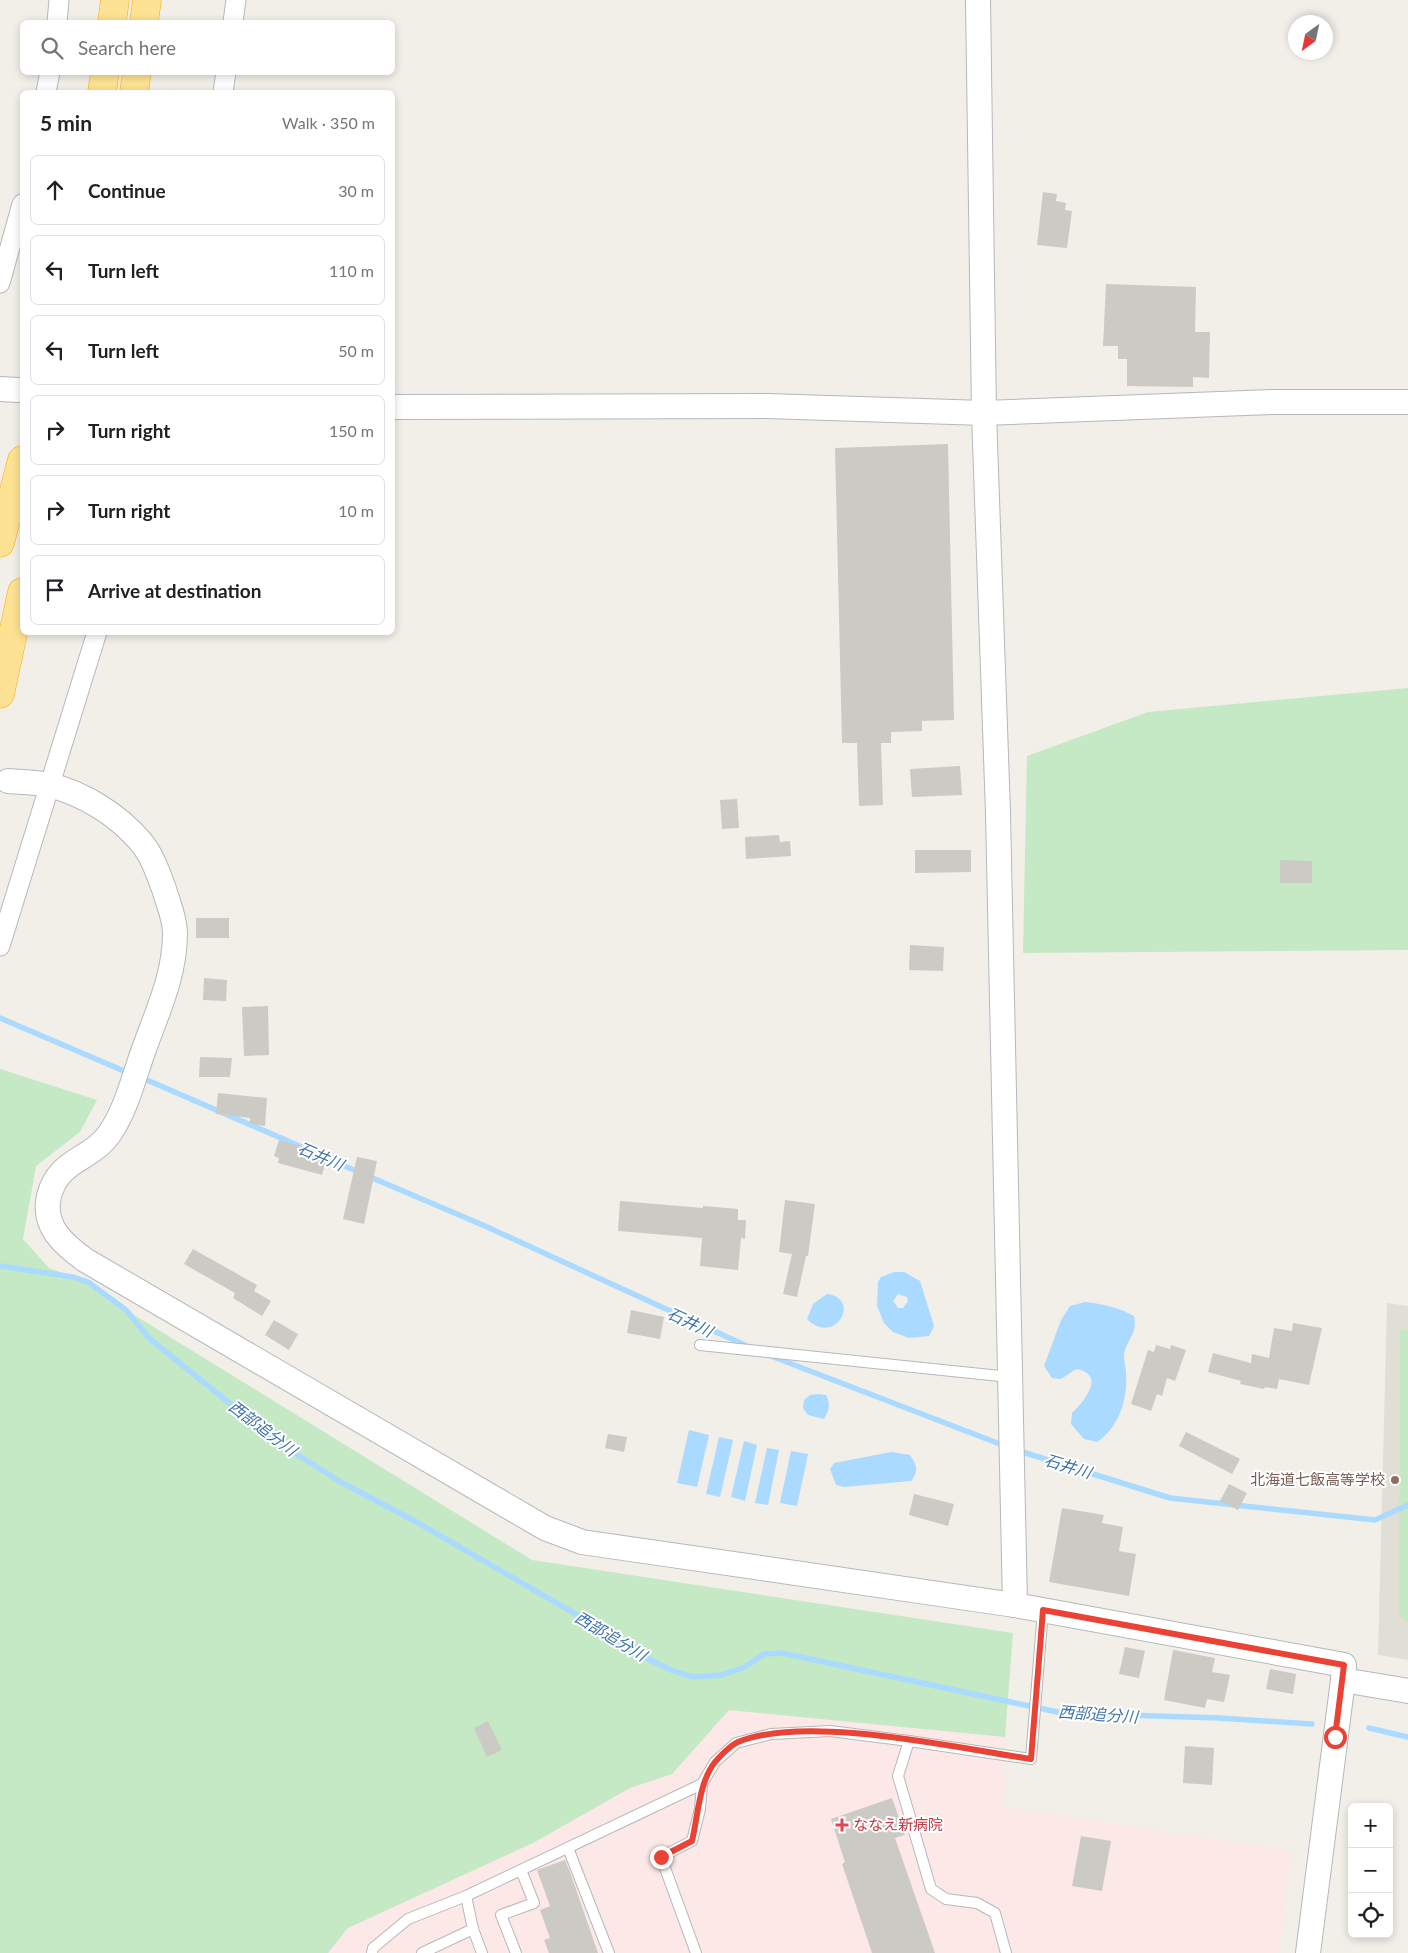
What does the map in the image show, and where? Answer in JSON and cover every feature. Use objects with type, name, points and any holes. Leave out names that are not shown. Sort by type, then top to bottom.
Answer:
[{"type":"highway","points":[[112,20],[115,0]]},
{"type":"highway","points":[[144,20],[147,0]]},
{"type":"highway","points":[[102,90],[105,75]]},
{"type":"highway","points":[[134,90],[137,75]]},
{"type":"highway","points":[[0,544],[20,468]]},
{"type":"highway","points":[[0,666],[20,593]]},
{"type":"highway","points":[[0,694],[20,601]]},
{"type":"street","points":[[56,20],[59,0]]},
{"type":"street","points":[[233,20],[236,0]]},
{"type":"street","points":[[978,0],[984,413],[998,813],[1015,1605]]},
{"type":"street","points":[[46,90],[49,75]]},
{"type":"street","points":[[223,90],[226,75]]},
{"type":"street","points":[[0,283],[20,211]]},
{"type":"street","points":[[395,407],[767,406],[984,413],[1273,402],[1408,402]]},
{"type":"street","points":[[0,946],[96,635]]},
{"type":"street","points":[[8,781],[49,785],[79,795],[109,813],[141,842],[157,870],[171,912],[175,931],[171,971],[165,995],[130,1090],[110,1134],[92,1150],[60,1172],[53,1184],[48,1210],[52,1230],[66,1246],[85,1260],[511,1509],[545,1528],[572,1539],[1015,1605],[1344,1665],[1308,1953]]},
{"type":"street","points":[[1343,1680],[1408,1691]]},
{"type":"lane","points":[[700,1345],[1010,1377]]},
{"type":"lane","points":[[696,1953],[661,1857],[692,1841],[700,1809],[702,1784],[715,1762],[736,1743],[771,1734],[830,1732],[910,1741],[1031,1759],[1043,1610]]},
{"type":"lane","points":[[910,1741],[898,1776],[931,1890],[946,1899],[977,1903],[995,1914],[1006,1953]]},
{"type":"lane","points":[[372,1953],[373,1948],[408,1919],[466,1896],[702,1784]]},
{"type":"lane","points":[[568,1848],[609,1953]]},
{"type":"lane","points":[[516,1953],[501,1915],[534,1902],[521,1870]]},
{"type":"lane","points":[[466,1896],[472,1929],[482,1953]]},
{"type":"lane","points":[[422,1953],[472,1929]]},
{"type":"shaded area","name":"北海道七飯高等学校","points":[[1387,1303],[1408,1306],[1408,1660],[1378,1655]]},
{"type":"shaded area","name":"ななえ新病院","points":[[729,1710],[1005,1737],[1004,1807],[1291,1851],[1278,1953],[328,1953],[348,1928],[533,1843],[630,1788],[672,1774]]},
{"type":"green space","points":[[1408,688],[1408,950],[1023,953],[1027,756],[1148,712]]},
{"type":"green space","points":[[0,1069],[97,1100],[80,1132],[36,1166],[23,1239],[49,1268],[88,1282],[126,1310],[532,1560],[1013,1633],[1005,1737],[729,1710],[672,1774],[630,1788],[533,1843],[348,1928],[328,1953],[0,1953]]},
{"type":"green space","points":[[1400,1329],[1408,1330],[1408,1623],[1399,1615]]},
{"type":"water","points":[[894,1272],[904,1272],[920,1281],[934,1326],[929,1336],[909,1338],[893,1332],[884,1323],[877,1306],[878,1282],[881,1277]],"holes":[[[898,1294],[907,1297],[908,1301],[903,1308],[898,1308],[893,1301]]]},
{"type":"water","points":[[827,1294],[838,1298],[843,1304],[844,1311],[841,1319],[835,1325],[827,1328],[817,1326],[807,1319],[813,1304]]},
{"type":"water","points":[[1085,1302],[1122,1310],[1134,1316],[1135,1323],[1133,1334],[1125,1351],[1126,1383],[1124,1402],[1111,1429],[1097,1442],[1084,1439],[1071,1424],[1072,1413],[1087,1396],[1090,1389],[1092,1382],[1090,1376],[1076,1369],[1061,1379],[1052,1378],[1044,1366],[1061,1320],[1070,1306]]},
{"type":"water","points":[[810,1395],[826,1395],[829,1405],[824,1419],[808,1415],[803,1408],[804,1400]]},
{"type":"water","points":[[689,1430],[709,1435],[697,1487],[677,1483]]},
{"type":"water","points":[[719,1437],[733,1440],[720,1497],[706,1494]]},
{"type":"water","points":[[744,1441],[757,1445],[745,1501],[731,1497]]},
{"type":"water","points":[[767,1448],[779,1450],[768,1505],[755,1503]]},
{"type":"water","points":[[791,1451],[808,1454],[797,1506],[780,1503]]},
{"type":"water","points":[[891,1452],[910,1455],[916,1468],[911,1481],[844,1487],[836,1485],[830,1469],[834,1463]]},
{"type":"building","points":[[1043,192],[1057,194],[1056,201],[1066,203],[1065,210],[1072,211],[1067,248],[1037,245]]},
{"type":"building","points":[[1106,284],[1196,287],[1195,332],[1210,332],[1209,378],[1193,377],[1193,387],[1127,386],[1127,359],[1118,359],[1118,346],[1103,346]]},
{"type":"building","points":[[948,444],[954,720],[922,721],[922,731],[891,732],[891,743],[881,743],[883,805],[859,806],[857,743],[842,743],[835,448]]},
{"type":"building","points":[[960,766],[962,795],[912,797],[910,769]]},
{"type":"building","points":[[737,799],[739,828],[722,829],[720,800]]},
{"type":"building","points":[[779,835],[780,842],[790,841],[791,856],[746,859],[745,837]]},
{"type":"building","points":[[915,850],[971,850],[971,872],[915,873]]},
{"type":"building","points":[[1280,860],[1312,861],[1312,883],[1280,883]]},
{"type":"building","points":[[196,918],[229,918],[229,938],[196,938]]},
{"type":"building","points":[[910,945],[944,947],[943,971],[909,970]]},
{"type":"building","points":[[204,978],[227,980],[226,1001],[203,1000]]},
{"type":"building","points":[[268,1006],[269,1055],[244,1056],[242,1007]]},
{"type":"building","points":[[200,1057],[232,1058],[230,1077],[199,1077]]},
{"type":"building","points":[[218,1093],[267,1098],[265,1126],[250,1124],[250,1118],[216,1114]]},
{"type":"building","points":[[279,1140],[328,1154],[322,1175],[278,1163],[279,1158],[274,1156]]},
{"type":"building","points":[[357,1157],[377,1161],[364,1224],[343,1219]]},
{"type":"building","points":[[785,1200],[815,1204],[808,1256],[806,1256],[797,1297],[783,1294],[792,1254],[779,1252]]},
{"type":"building","points":[[620,1201],[738,1209],[738,1220],[746,1220],[745,1239],[741,1238],[738,1270],[700,1266],[702,1238],[618,1231]]},
{"type":"building","points":[[193,1249],[257,1285],[254,1291],[271,1301],[262,1316],[233,1298],[235,1293],[184,1264]]},
{"type":"building","points":[[631,1310],[664,1317],[660,1339],[627,1333]]},
{"type":"building","points":[[274,1320],[298,1334],[289,1350],[265,1335]]},
{"type":"building","points":[[1293,1323],[1322,1328],[1309,1385],[1279,1379],[1277,1389],[1265,1387],[1264,1389],[1240,1384],[1241,1381],[1208,1372],[1213,1353],[1251,1363],[1252,1354],[1269,1358],[1274,1328],[1292,1331]]},
{"type":"building","points":[[1156,1345],[1170,1349],[1171,1345],[1186,1350],[1175,1381],[1167,1378],[1162,1396],[1157,1394],[1151,1411],[1131,1404],[1148,1350],[1154,1352]]},
{"type":"building","points":[[1186,1432],[1240,1459],[1232,1474],[1179,1446]]},
{"type":"building","points":[[608,1434],[627,1437],[624,1452],[605,1448]]},
{"type":"building","points":[[1229,1484],[1247,1493],[1238,1510],[1220,1501]]},
{"type":"building","points":[[914,1494],[954,1504],[948,1526],[909,1515]]},
{"type":"building","points":[[1062,1508],[1104,1515],[1102,1523],[1123,1527],[1119,1551],[1136,1554],[1129,1596],[1049,1582]]},
{"type":"building","points":[[1125,1647],[1145,1651],[1139,1678],[1119,1674]]},
{"type":"building","points":[[1173,1650],[1215,1658],[1212,1672],[1230,1675],[1224,1702],[1207,1699],[1205,1708],[1164,1700]]},
{"type":"building","points":[[1270,1669],[1296,1674],[1293,1694],[1266,1689]]},
{"type":"building","points":[[488,1721],[502,1750],[487,1757],[474,1728]]},
{"type":"building","points":[[1185,1746],[1214,1748],[1212,1785],[1183,1783]]},
{"type":"building","points":[[892,1798],[905,1835],[895,1838],[935,1953],[872,1953],[842,1864],[845,1862],[831,1819]]},
{"type":"building","points":[[1081,1836],[1111,1841],[1102,1891],[1072,1886]]},
{"type":"building","points":[[565,1860],[598,1953],[549,1953],[544,1940],[550,1938],[540,1910],[550,1906],[537,1870]]},
{"type":"waterway","name":"石井川","points":[[0,1018],[131,1074]]},
{"type":"waterway","name":"石井川","points":[[140,1077],[304,1148]]},
{"type":"waterway","name":"石井川","points":[[321,1156],[485,1226],[749,1347]]},
{"type":"waterway","name":"西部追分川","points":[[0,1266],[73,1277],[88,1282],[126,1310],[150,1339],[279,1443],[339,1481],[420,1524],[579,1616],[636,1653],[671,1670],[693,1677],[721,1675],[745,1667],[764,1654],[782,1653],[1062,1713],[1219,1718],[1312,1724]]},
{"type":"waterway","name":"石井川","points":[[771,1356],[1005,1446]]},
{"type":"waterway","name":"石井川","points":[[1016,1450],[1170,1498],[1375,1520],[1408,1505]]},
{"type":"waterway","name":"西部追分川","points":[[1369,1728],[1408,1737]]},
{"type":"place","name":"北海道七飯高等学校","points":[[1395,1480]]},
{"type":"place","name":"ななえ新病院","points":[[842,1825]]},
{"type":"route","points":[[661,1857],[692,1841],[700,1809],[702,1784],[715,1762],[736,1743],[771,1734],[830,1732],[910,1741],[1031,1759],[1043,1610],[1344,1665],[1335,1737]]}]
